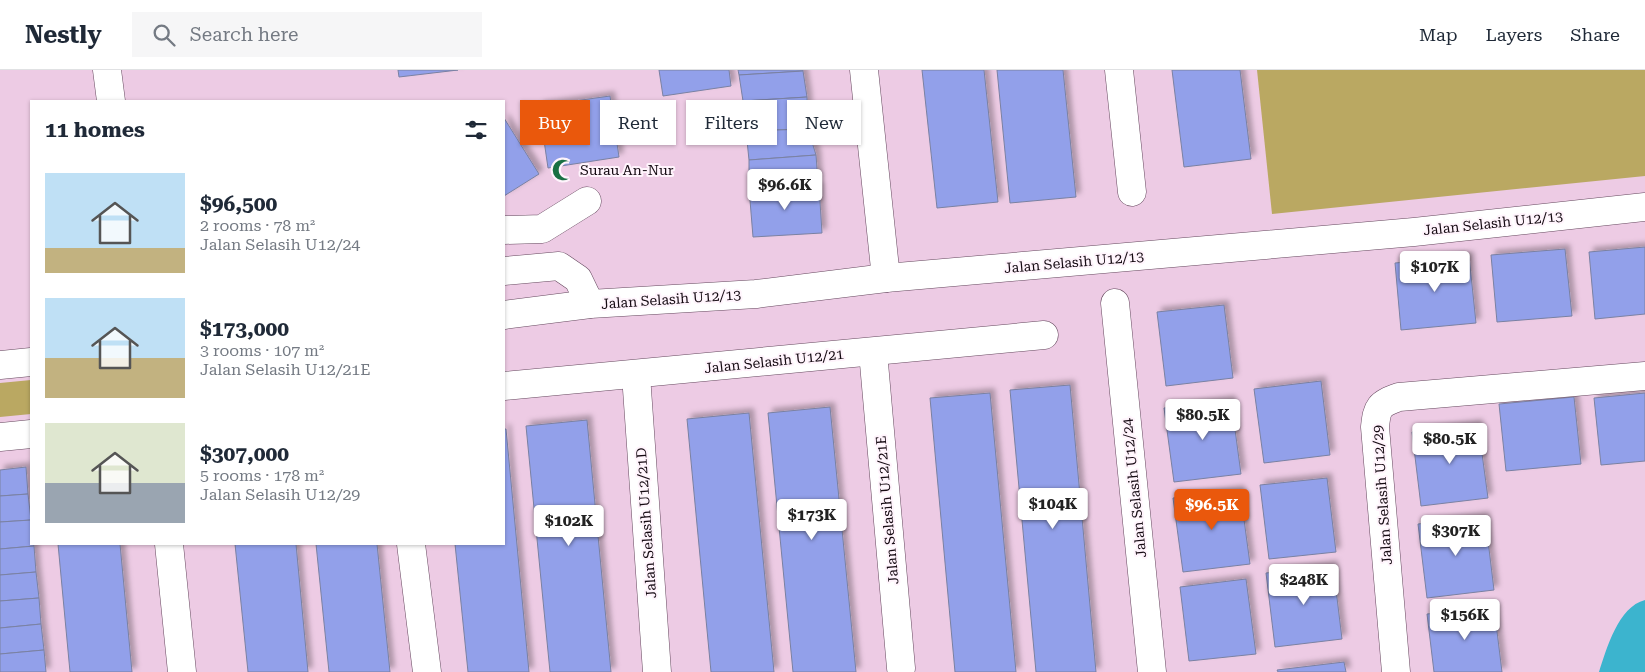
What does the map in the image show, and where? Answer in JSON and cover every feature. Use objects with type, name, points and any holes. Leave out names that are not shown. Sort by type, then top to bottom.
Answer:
[{"type":"street","points":[[107,70],[110,100]]},
{"type":"street","points":[[864,70],[886,278]]},
{"type":"street","points":[[1119,70],[1132,192]]},
{"type":"street","points":[[505,230],[542,228],[587,201]]},
{"type":"street","name":"Jalan Selasih U12/13","points":[[505,315],[590,304],[756,294],[886,278],[1414,232],[1645,207]]},
{"type":"street","points":[[505,271],[559,266],[578,279],[590,304]]},
{"type":"street","name":"Jalan Selasih U12/24","points":[[1115,303],[1152,672]]},
{"type":"street","name":"Jalan Selasih U12/21","points":[[505,386],[1044,335]]},
{"type":"street","name":"Jalan Selasih U12/21E","points":[[873,352],[901,668]]},
{"type":"street","points":[[0,365],[30,362]]},
{"type":"street","name":"Jalan Selasih U12/21D","points":[[636,375],[657,672]]},
{"type":"street","name":"Jalan Selasih U12/29","points":[[1396,672],[1375,427],[1377,411],[1387,401],[1399,397],[1645,376]]},
{"type":"street","points":[[0,437],[30,434]]},
{"type":"street","points":[[169,545],[182,672]]},
{"type":"street","points":[[411,545],[426,672]]},
{"type":"shaded area","points":[[1257,70],[1645,70],[1645,176],[1272,214]]},
{"type":"shaded area","points":[[30,380],[30,414],[0,417],[0,383]]},
{"type":"water","points":[[1645,600],[1645,672],[1599,672],[1610,641],[1621,620],[1636,604]]},
{"type":"building","points":[[398,70],[458,70],[399,77]]},
{"type":"building","points":[[659,70],[729,70],[731,86],[663,96]]},
{"type":"building","points":[[738,70],[803,70],[803,71],[739,75]]},
{"type":"building","points":[[922,70],[984,70],[998,202],[937,208]]},
{"type":"building","points":[[997,70],[1063,70],[1076,197],[1010,203]]},
{"type":"building","points":[[1172,70],[1240,70],[1251,159],[1184,167]]},
{"type":"building","points":[[803,71],[807,97],[743,100],[739,75]]},
{"type":"building","points":[[610,96],[611,100],[600,100],[600,145],[617,145],[619,157],[548,168],[545,145],[590,145],[590,100],[582,100]]},
{"type":"building","points":[[807,97],[807,100],[787,100],[787,130],[777,130],[777,100],[759,100]]},
{"type":"building","points":[[505,120],[539,174],[505,195]]},
{"type":"building","points":[[777,130],[787,130],[787,145],[813,145],[816,155],[749,160],[747,145],[777,145]]},
{"type":"building","points":[[816,155],[818,182],[749,186],[749,160]]},
{"type":"building","points":[[819,186],[822,233],[753,237],[749,188]]},
{"type":"building","points":[[1645,247],[1645,314],[1595,319],[1589,252]]},
{"type":"building","points":[[1565,249],[1572,316],[1497,322],[1491,255]]},
{"type":"building","points":[[1469,256],[1476,323],[1401,330],[1395,263]]},
{"type":"building","points":[[1224,305],[1233,378],[1166,386],[1157,312]]},
{"type":"building","points":[[1321,381],[1330,455],[1264,463],[1254,389]]},
{"type":"building","points":[[1070,385],[1096,672],[1036,672],[1010,390]]},
{"type":"building","points":[[990,393],[1016,672],[955,672],[930,398]]},
{"type":"building","points":[[1645,393],[1645,461],[1601,465],[1594,398]]},
{"type":"building","points":[[1574,397],[1581,464],[1506,471],[1499,404]]},
{"type":"building","points":[[1231,400],[1241,474],[1174,482],[1164,408]]},
{"type":"building","points":[[830,407],[856,672],[793,672],[768,413]]},
{"type":"building","points":[[749,413],[774,672],[711,672],[687,419]]},
{"type":"building","points":[[587,420],[611,672],[550,672],[526,426]]},
{"type":"building","points":[[1478,424],[1488,498],[1421,506],[1412,432]]},
{"type":"building","points":[[506,429],[529,672],[468,672],[455,545],[505,545]]},
{"type":"building","points":[[26,467],[28,494],[0,496],[0,470]]},
{"type":"building","points":[[1327,478],[1336,552],[1269,559],[1260,485]]},
{"type":"building","points":[[1240,490],[1250,564],[1183,572],[1173,498]]},
{"type":"building","points":[[28,494],[30,520],[0,522],[0,496]]},
{"type":"building","points":[[1485,516],[1494,590],[1427,598],[1418,524]]},
{"type":"building","points":[[30,520],[30,545],[34,546],[0,549],[0,522]]},
{"type":"building","points":[[58,545],[120,545],[132,672],[70,672]]},
{"type":"building","points":[[235,545],[296,545],[308,672],[248,672]]},
{"type":"building","points":[[316,545],[377,545],[390,672],[329,672]]},
{"type":"building","points":[[34,546],[36,572],[0,575],[0,549]]},
{"type":"building","points":[[1333,565],[1342,639],[1275,647],[1266,573]]},
{"type":"building","points":[[36,572],[39,598],[0,601],[0,575]]},
{"type":"building","points":[[1246,579],[1256,654],[1189,661],[1180,587]]},
{"type":"building","points":[[39,598],[41,624],[0,628],[0,601]]},
{"type":"building","points":[[1494,607],[1502,672],[1434,672],[1427,614]]},
{"type":"building","points":[[41,624],[44,650],[0,654],[0,628]]},
{"type":"building","points":[[44,650],[46,672],[0,672],[0,654]]},
{"type":"building","points":[[1344,662],[1346,672],[1278,672],[1277,670]]},
{"type":"place","name":"Surau An-Nur","points":[[563,170]]}]
